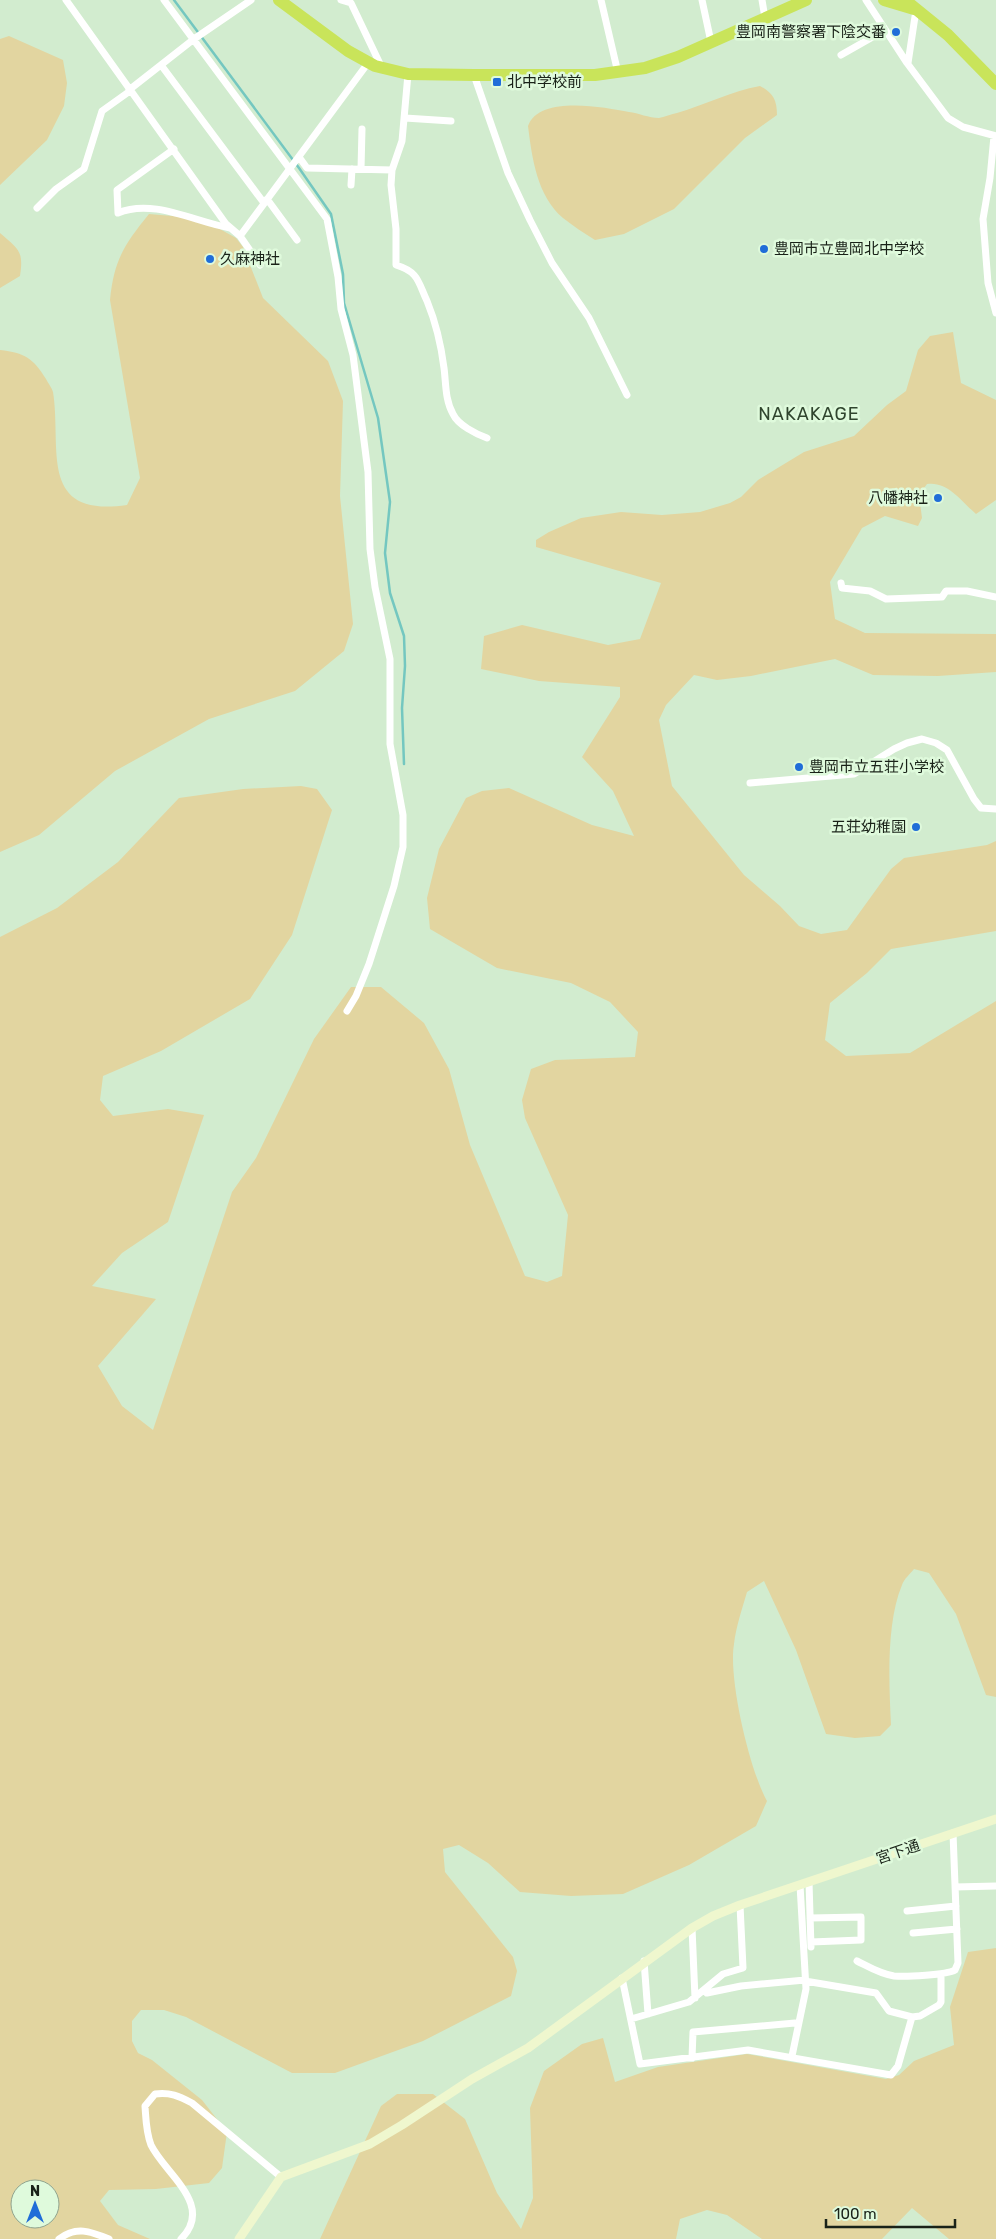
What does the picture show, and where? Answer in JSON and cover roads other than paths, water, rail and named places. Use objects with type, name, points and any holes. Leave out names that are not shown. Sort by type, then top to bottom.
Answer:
[{"type":"highway","points":[[279,0],[368,63],[382,69],[408,74],[474,75],[618,73],[662,63],[806,0]]},
{"type":"highway","points":[[884,0],[916,10]]},
{"type":"highway","points":[[905,0],[948,34],[996,84]]},
{"type":"street","points":[[66,0],[230,228],[240,236],[260,265]]},
{"type":"street","points":[[164,0],[327,219],[338,277],[341,309],[354,355],[368,472],[370,549],[375,587],[390,659],[390,744],[403,815],[403,847],[394,886],[369,964],[356,996],[347,1011]]},
{"type":"street","points":[[37,208],[56,189],[84,169],[102,111],[194,39],[250,0]]},
{"type":"street","points":[[341,0],[351,3],[382,69]]},
{"type":"street","points":[[601,0],[618,73]]},
{"type":"street","points":[[702,0],[711,42]]},
{"type":"street","points":[[762,0],[766,18]]},
{"type":"street","points":[[866,0],[908,63],[950,120],[995,136],[983,219],[988,283],[996,313]]},
{"type":"street","points":[[908,63],[916,10]]},
{"type":"street","points":[[841,55],[885,30]]},
{"type":"street","points":[[240,236],[368,63]]},
{"type":"street","points":[[160,65],[297,240]]},
{"type":"street","points":[[408,74],[406,118],[400,150],[392,170],[391,194],[396,229],[396,264],[406,268],[420,282],[433,314],[440,337],[449,404],[454,416],[464,425],[487,438]]},
{"type":"street","points":[[474,75],[508,173],[530,220],[552,263],[588,318],[627,395]]},
{"type":"street","points":[[406,118],[451,121]]},
{"type":"street","points":[[361,169],[362,129]]},
{"type":"street","points":[[174,150],[117,190],[118,213],[132,208],[159,210],[230,228]]},
{"type":"street","points":[[299,157],[307,168],[392,170]]},
{"type":"street","points":[[351,185],[352,169]]},
{"type":"street","points":[[841,583],[842,588],[870,591],[886,599],[942,598],[946,592],[967,591],[996,598]]},
{"type":"street","points":[[750,783],[854,774],[894,749],[922,739],[936,743],[947,750],[974,799],[982,808],[996,809]]},
{"type":"street","name":"宮下通","points":[[281,2178],[370,2144],[402,2125],[472,2079],[528,2048],[644,1961],[713,1916],[740,1905],[996,1819]]},
{"type":"street","points":[[857,1962],[873,1970],[894,1976],[941,1974],[952,1972],[957,1967],[953,1833]]},
{"type":"street","points":[[809,1882],[810,1918],[811,1945],[862,1940],[861,1917],[810,1918]]},
{"type":"street","points":[[792,2056],[806,1989],[800,1885]]},
{"type":"street","points":[[955,1887],[996,1886]]},
{"type":"street","points":[[631,2019],[689,2002],[723,1974],[743,1968],[740,1905]]},
{"type":"street","points":[[907,1911],[956,1906]]},
{"type":"street","points":[[692,1928],[695,1998]]},
{"type":"street","points":[[913,1933],[957,1929]]},
{"type":"street","points":[[644,1961],[648,2014]]},
{"type":"street","points":[[707,1993],[742,1986],[805,1980],[876,1993],[889,2011],[912,2017],[920,2016],[939,2005],[941,2002],[941,1974]]},
{"type":"street","points":[[622,1978],[640,2064],[748,2050],[792,2056],[891,2075],[898,2066],[912,2017]]},
{"type":"street","points":[[692,2058],[693,2032],[796,2023]]},
{"type":"street","points":[[181,2239],[186,2234],[192,2220],[192,2202],[152,2146],[146,2128],[145,2106],[155,2094],[164,2092],[178,2095],[192,2103],[281,2178],[239,2239]]},
{"type":"street","points":[[59,2239],[67,2233],[89,2231],[109,2239]]},
{"type":"waterway","points":[[174,0],[331,214],[343,274],[344,303],[378,418],[390,502],[385,553],[390,593],[404,636],[405,666],[402,708],[404,764]]},
{"type":"place","name":"豊岡南警察署下陰交番","points":[[896,32]]},
{"type":"place","name":"北中学校前","points":[[497,82]]},
{"type":"place","name":"豊岡市立豊岡北中学校","points":[[764,249]]},
{"type":"place","name":"久麻神社","points":[[210,259]]},
{"type":"place","name":"八幡神社","points":[[938,498]]},
{"type":"place","name":"豊岡市立五荘小学校","points":[[799,767]]},
{"type":"place","name":"五荘幼稚園","points":[[916,827]]},
{"type":"district","name":"NAKAKAGE","points":[[809,414]]}]
